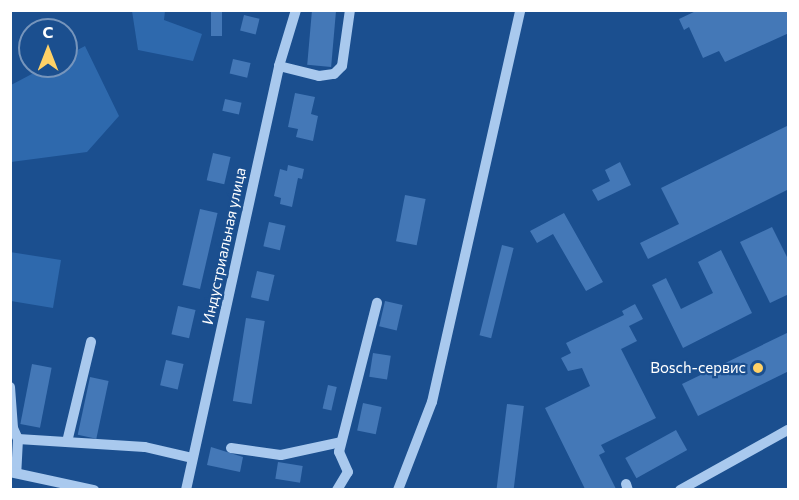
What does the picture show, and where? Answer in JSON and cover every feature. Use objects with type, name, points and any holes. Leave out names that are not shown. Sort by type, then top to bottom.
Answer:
[{"type":"street","name":"Индустриальная улица","points":[[186,489],[279,66],[296,10]]},
{"type":"street","points":[[279,66],[319,76],[334,74],[342,66],[350,10]]},
{"type":"street","points":[[398,489],[432,402],[520,10]]},
{"type":"street","points":[[337,489],[348,472],[339,452],[377,303]]},
{"type":"street","points":[[67,442],[91,342]]},
{"type":"street","points":[[10,387],[13,428],[18,439],[13,473],[94,489]]},
{"type":"street","points":[[680,489],[789,430]]},
{"type":"street","points":[[18,439],[145,447],[192,458]]},
{"type":"street","points":[[231,448],[281,455],[341,442]]},
{"type":"shaded area","points":[[132,11],[165,11],[164,20],[202,34],[193,61],[138,50]]},
{"type":"shaded area","points":[[85,46],[119,116],[87,152],[11,162],[11,85],[24,78],[78,78],[78,50]]},
{"type":"shaded area","points":[[10,252],[61,260],[53,308],[11,301]]},
{"type":"building","points":[[211,10],[222,10],[222,36],[211,36]]},
{"type":"building","points":[[312,10],[336,12],[331,67],[307,65]]},
{"type":"building","points":[[698,10],[789,10],[789,33],[725,62],[719,51],[703,58],[689,27],[684,30],[679,19]]},
{"type":"building","points":[[244,15],[260,19],[256,34],[240,31]]},
{"type":"building","points":[[233,59],[251,63],[247,78],[230,74]]},
{"type":"building","points":[[295,93],[315,97],[311,114],[318,116],[313,141],[296,137],[298,129],[288,127]]},
{"type":"building","points":[[225,99],[242,103],[239,115],[222,111]]},
{"type":"building","points":[[789,125],[789,189],[648,259],[640,243],[679,224],[661,188]]},
{"type":"building","points":[[213,153],[231,157],[224,184],[207,180]]},
{"type":"building","points":[[620,162],[631,185],[598,201],[592,190],[610,181],[605,170]]},
{"type":"building","points":[[288,165],[304,169],[302,179],[298,178],[292,207],[280,204],[281,198],[274,196],[280,169],[287,171]]},
{"type":"building","points":[[405,195],[426,199],[417,245],[396,241]]},
{"type":"building","points":[[200,209],[218,213],[200,289],[182,285]]},
{"type":"building","points":[[564,213],[603,282],[586,291],[553,234],[537,243],[530,231]]},
{"type":"building","points":[[269,222],[286,226],[280,250],[263,246]]},
{"type":"building","points":[[772,227],[789,261],[789,294],[770,303],[740,242]]},
{"type":"building","points":[[502,245],[514,248],[491,338],[480,335]]},
{"type":"building","points":[[721,250],[752,313],[683,348],[652,285],[666,278],[681,309],[713,293],[698,262]]},
{"type":"building","points":[[257,271],[275,275],[268,301],[251,297]]},
{"type":"building","points":[[385,301],[403,305],[397,330],[379,326]]},
{"type":"building","points":[[635,304],[643,319],[629,326],[637,341],[621,349],[656,418],[601,445],[605,452],[599,455],[616,489],[585,489],[545,408],[590,386],[582,368],[568,371],[561,358],[571,353],[566,343],[624,315],[622,311]]},
{"type":"building","points":[[178,306],[196,310],[189,338],[171,334]]},
{"type":"building","points":[[246,318],[265,321],[252,404],[233,401]]},
{"type":"building","points":[[789,332],[789,371],[698,416],[682,384]]},
{"type":"building","points":[[373,353],[391,356],[387,380],[369,377]]},
{"type":"building","points":[[166,360],[184,364],[178,389],[160,385]]},
{"type":"building","points":[[32,364],[52,368],[40,428],[20,424]]},
{"type":"building","points":[[90,377],[109,381],[96,439],[78,435]]},
{"type":"building","points":[[328,385],[337,387],[331,410],[323,408]]},
{"type":"building","points":[[363,403],[382,407],[376,434],[357,430]]},
{"type":"building","points":[[507,404],[524,406],[514,490],[497,489]]},
{"type":"building","points":[[676,430],[687,450],[636,478],[625,458]]},
{"type":"building","points":[[211,447],[243,457],[240,472],[207,465]]},
{"type":"building","points":[[278,462],[303,466],[300,483],[275,479]]},
{"type":"place","name":"Bosch-сервис","points":[[758,368]]}]
